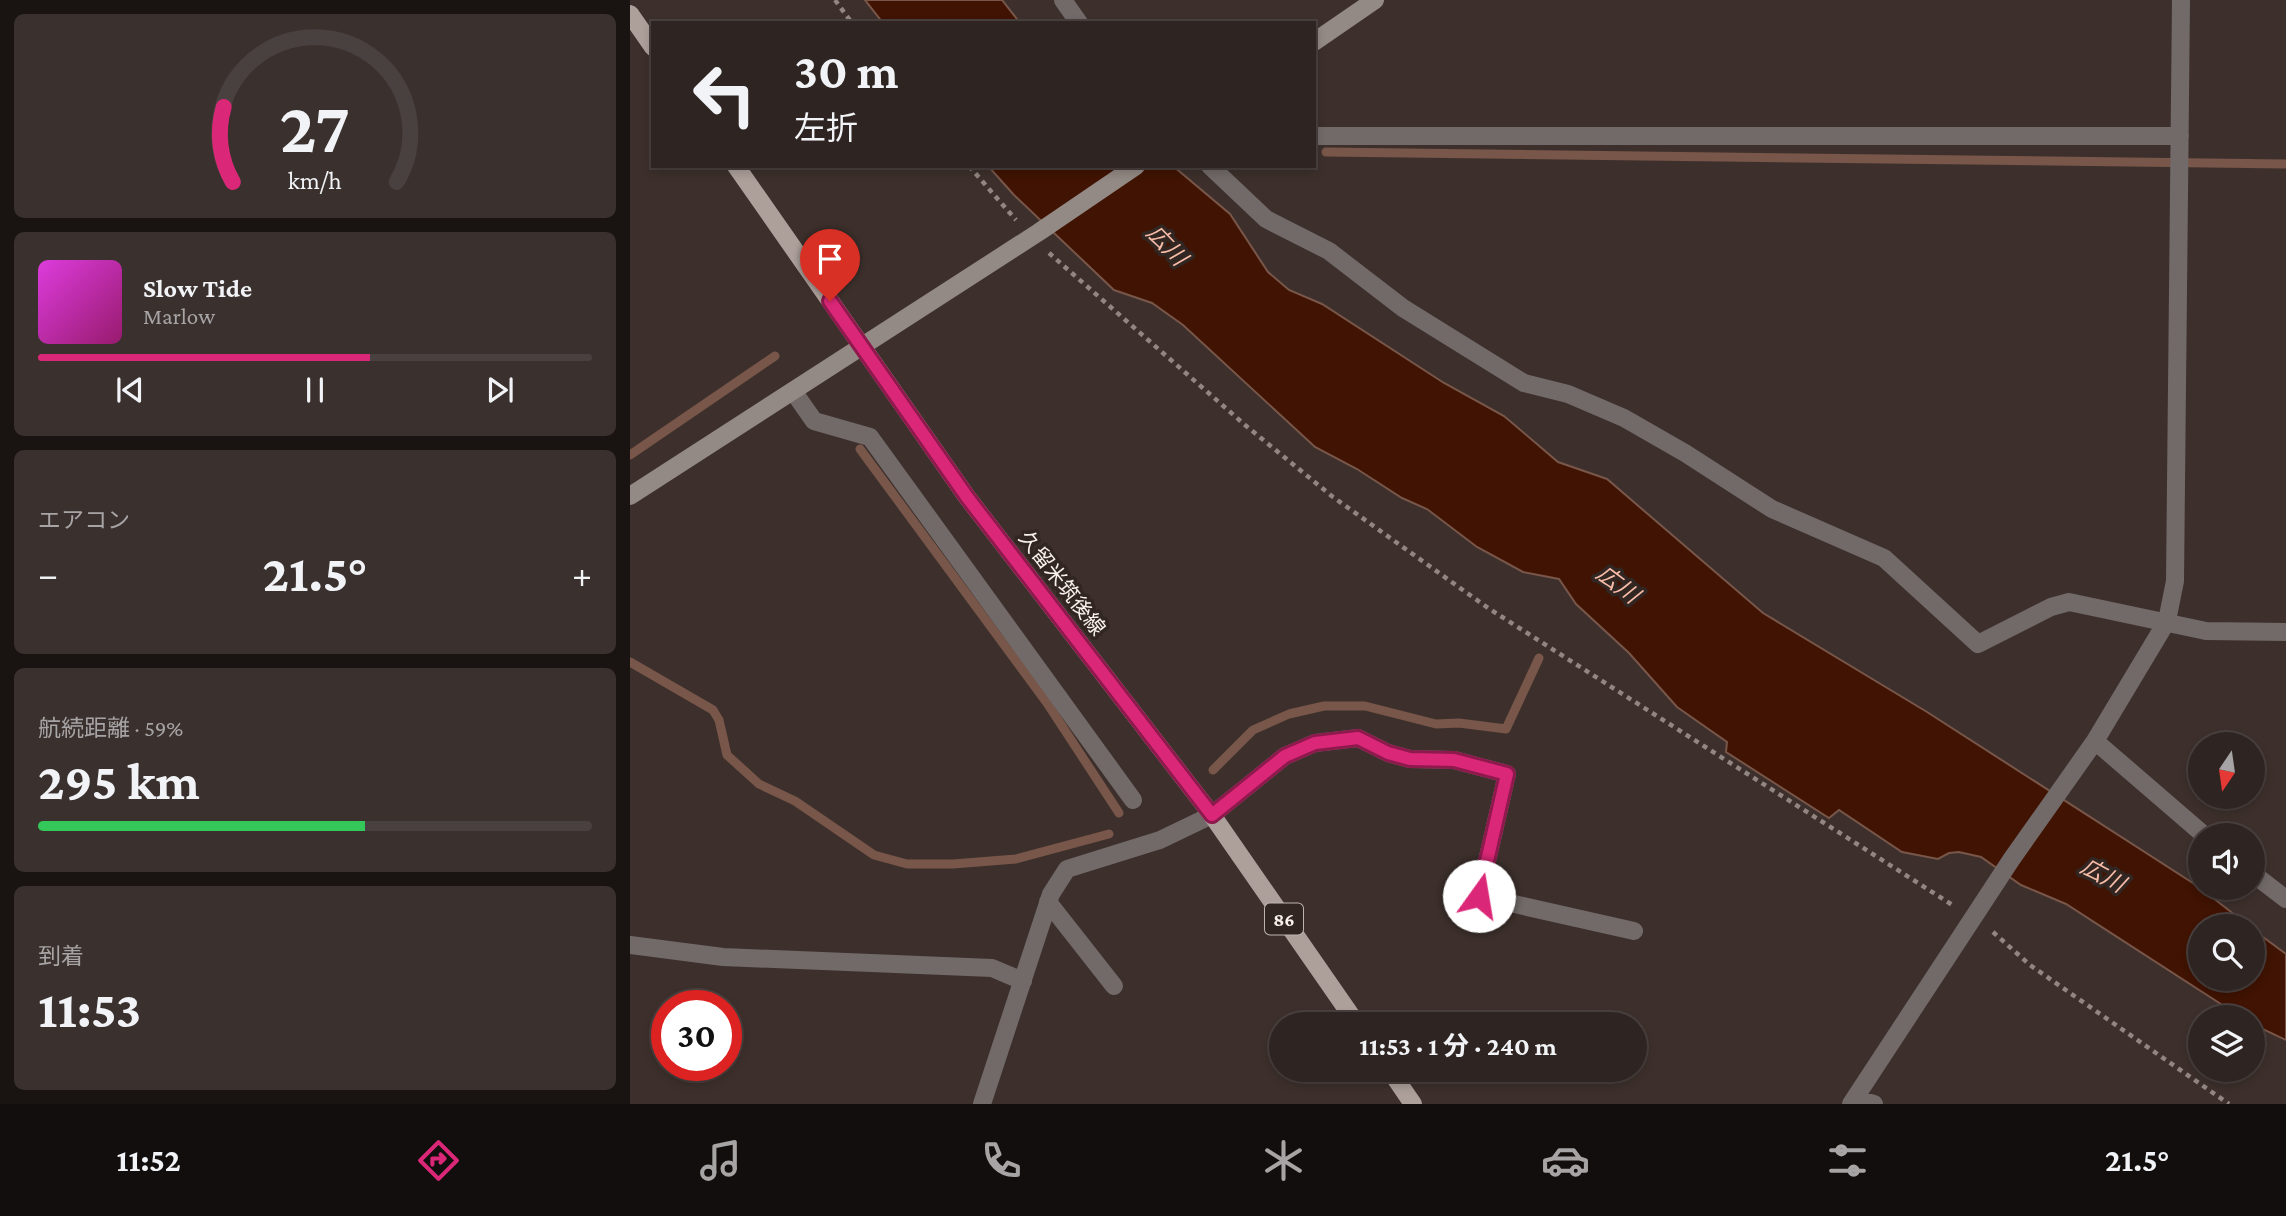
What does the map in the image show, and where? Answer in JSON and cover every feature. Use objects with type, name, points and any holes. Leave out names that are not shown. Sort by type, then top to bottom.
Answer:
[{"type":"main road","points":[[630,14],[651,44]]},
{"type":"main road","name":"久留米筑後線","points":[[737,168],[967,497],[1212,815],[1349,1012]]},
{"type":"main road","points":[[1398,1082],[1413,1104]]},
{"type":"street","points":[[1063,0],[1078,21]]},
{"type":"street","points":[[1316,42],[1375,0]]},
{"type":"street","points":[[1874,1104],[1853,1101],[2011,860],[2095,741],[2166,621],[2175,582],[2181,0]]},
{"type":"street","points":[[1316,136],[2180,143]]},
{"type":"street","points":[[630,496],[1133,168]]},
{"type":"street","points":[[1213,168],[1266,219],[1329,251],[1403,308],[1524,383],[1567,394],[1624,418],[1685,453],[1772,509],[1884,558],[1978,644],[2051,607],[2069,601],[2206,631],[2286,632]]},
{"type":"street","points":[[793,391],[814,421],[870,437],[1133,800]]},
{"type":"street","points":[[982,1104],[1048,902],[1067,869],[1160,840],[1212,815],[1285,756],[1315,743],[1358,738],[1388,753],[1410,759],[1454,760],[1507,774],[1479,896],[1634,932]]},
{"type":"street","points":[[2095,741],[2190,823]]},
{"type":"street","points":[[2265,883],[2286,899]]},
{"type":"street","points":[[1048,902],[1114,986]]},
{"type":"street","points":[[630,944],[723,957],[992,968],[1023,981]]},
{"type":"path","points":[[835,0],[851,21]]},
{"type":"path","points":[[971,168],[1034,234],[1244,425],[1334,497],[1488,608],[1943,902],[1975,916],[2030,965],[2230,1104]]},
{"type":"water","points":[[865,0],[1002,0],[1018,21],[881,21]]},
{"type":"water","name":"広川","points":[[990,168],[1175,168],[1230,214],[1268,272],[1289,290],[1322,304],[1444,383],[1504,416],[1558,462],[1607,479],[1763,613],[1927,712],[2188,880],[2188,900],[2216,900],[2234,914],[2188,914],[2188,983],[2066,904],[2021,885],[1981,857],[1959,852],[1949,853],[1938,859],[1902,852],[1839,810],[1829,818],[1726,752],[1727,742],[1677,707],[1629,653],[1576,604],[1559,579],[1523,572],[1477,547],[1427,509],[1402,498],[1357,469],[1315,447],[1183,325],[1152,303],[1114,290],[1014,195]]},
{"type":"water","points":[[2265,939],[2286,954],[2286,1040],[2265,1030],[2265,1005],[2222,1005],[2201,991],[2265,991]]},
{"type":"waterway","points":[[1326,152],[2286,164]]},
{"type":"waterway","points":[[630,455],[775,356]]},
{"type":"waterway","points":[[860,449],[1047,703],[1119,813]]},
{"type":"waterway","points":[[1213,770],[1253,730],[1289,714],[1324,706],[1365,706],[1436,724],[1459,723],[1506,729],[1539,658]]},
{"type":"waterway","points":[[630,662],[713,710],[719,720],[727,755],[759,784],[795,801],[874,855],[907,864],[953,864],[1016,859],[1109,834]]},
{"type":"route","points":[[830,301],[967,497],[1212,815],[1285,756],[1315,743],[1358,738],[1388,753],[1410,759],[1454,760],[1507,774],[1479,896]]}]
